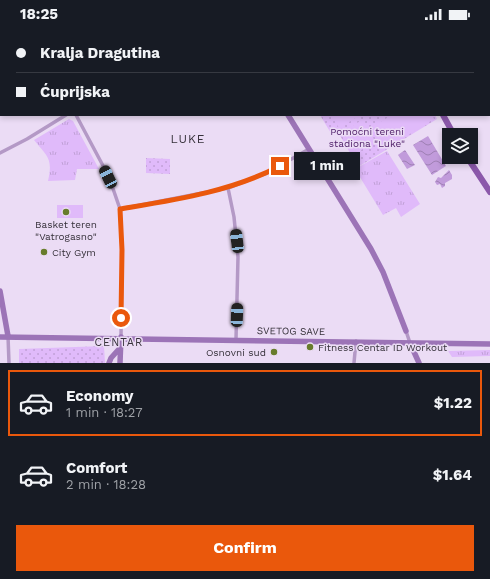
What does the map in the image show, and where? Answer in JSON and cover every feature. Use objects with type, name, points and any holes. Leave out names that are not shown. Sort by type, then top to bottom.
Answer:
[{"type":"main road","points":[[444,116],[450,128]]},
{"type":"main road","points":[[472,164],[490,192]]},
{"type":"street","points":[[0,153],[27,139],[64,116]]},
{"type":"street","points":[[77,116],[108,177],[120,209],[122,250],[120,363]]},
{"type":"street","points":[[289,116],[371,249],[383,272],[418,363]]},
{"type":"street","points":[[120,209],[228,188],[267,173],[309,149]]},
{"type":"street","points":[[228,188],[234,217],[238,257],[236,339]]},
{"type":"street","points":[[0,290],[8,336],[9,363]]},
{"type":"street","name":"SVETOG SAVE","points":[[0,337],[121,337],[410,343],[489,343]]},
{"type":"street","points":[[354,363],[356,342]]},
{"type":"street","points":[[109,363],[110,358],[120,348]]},
{"type":"green space","name":"Pomoćni tereni stadiona \"Luke\"","points":[[321,116],[436,116],[437,119],[358,167],[338,132],[332,135]]},
{"type":"green space","points":[[332,116],[359,116],[339,128]]},
{"type":"green space","points":[[390,116],[432,116],[434,119],[384,150],[370,128]]},
{"type":"green space","points":[[69,119],[73,121],[99,169],[77,169],[75,180],[48,181],[50,168],[48,159],[43,150],[34,140]]},
{"type":"green space","points":[[362,120],[375,141],[355,154],[342,132]]},
{"type":"green space","points":[[387,151],[420,204],[401,217],[396,208],[383,215],[355,169]]},
{"type":"green space","points":[[146,158],[170,159],[170,174],[146,173]]},
{"type":"green space","points":[[57,205],[83,205],[83,218],[57,218]]},
{"type":"green space","points":[[104,346],[105,363],[19,363],[19,349]]},
{"type":"green space","points":[[490,350],[490,356],[452,357],[448,351]]},
{"type":"water","points":[[428,136],[442,159],[442,164],[445,164],[446,166],[432,175],[413,145]]},
{"type":"water","points":[[405,150],[415,165],[407,169],[398,155]]},
{"type":"water","points":[[449,170],[452,175],[452,179],[445,183],[445,186],[442,188],[440,184],[437,185],[435,182],[438,177],[441,178]]},
{"type":"place","name":"Basket teren \"Vatrogasno\"","points":[[66,212]]},
{"type":"place","name":"City Gym","points":[[44,252]]},
{"type":"place","name":"Fitness Centar ID Workout","points":[[310,347]]},
{"type":"place","name":"Osnovni sud","points":[[274,352]]},
{"type":"district","name":"LUKE","points":[[188,139]]},
{"type":"district","name":"CENTAR","points":[[119,342]]},
{"type":"route","points":[[121,318],[122,250],[120,209],[228,188],[253,179],[280,166]]}]
